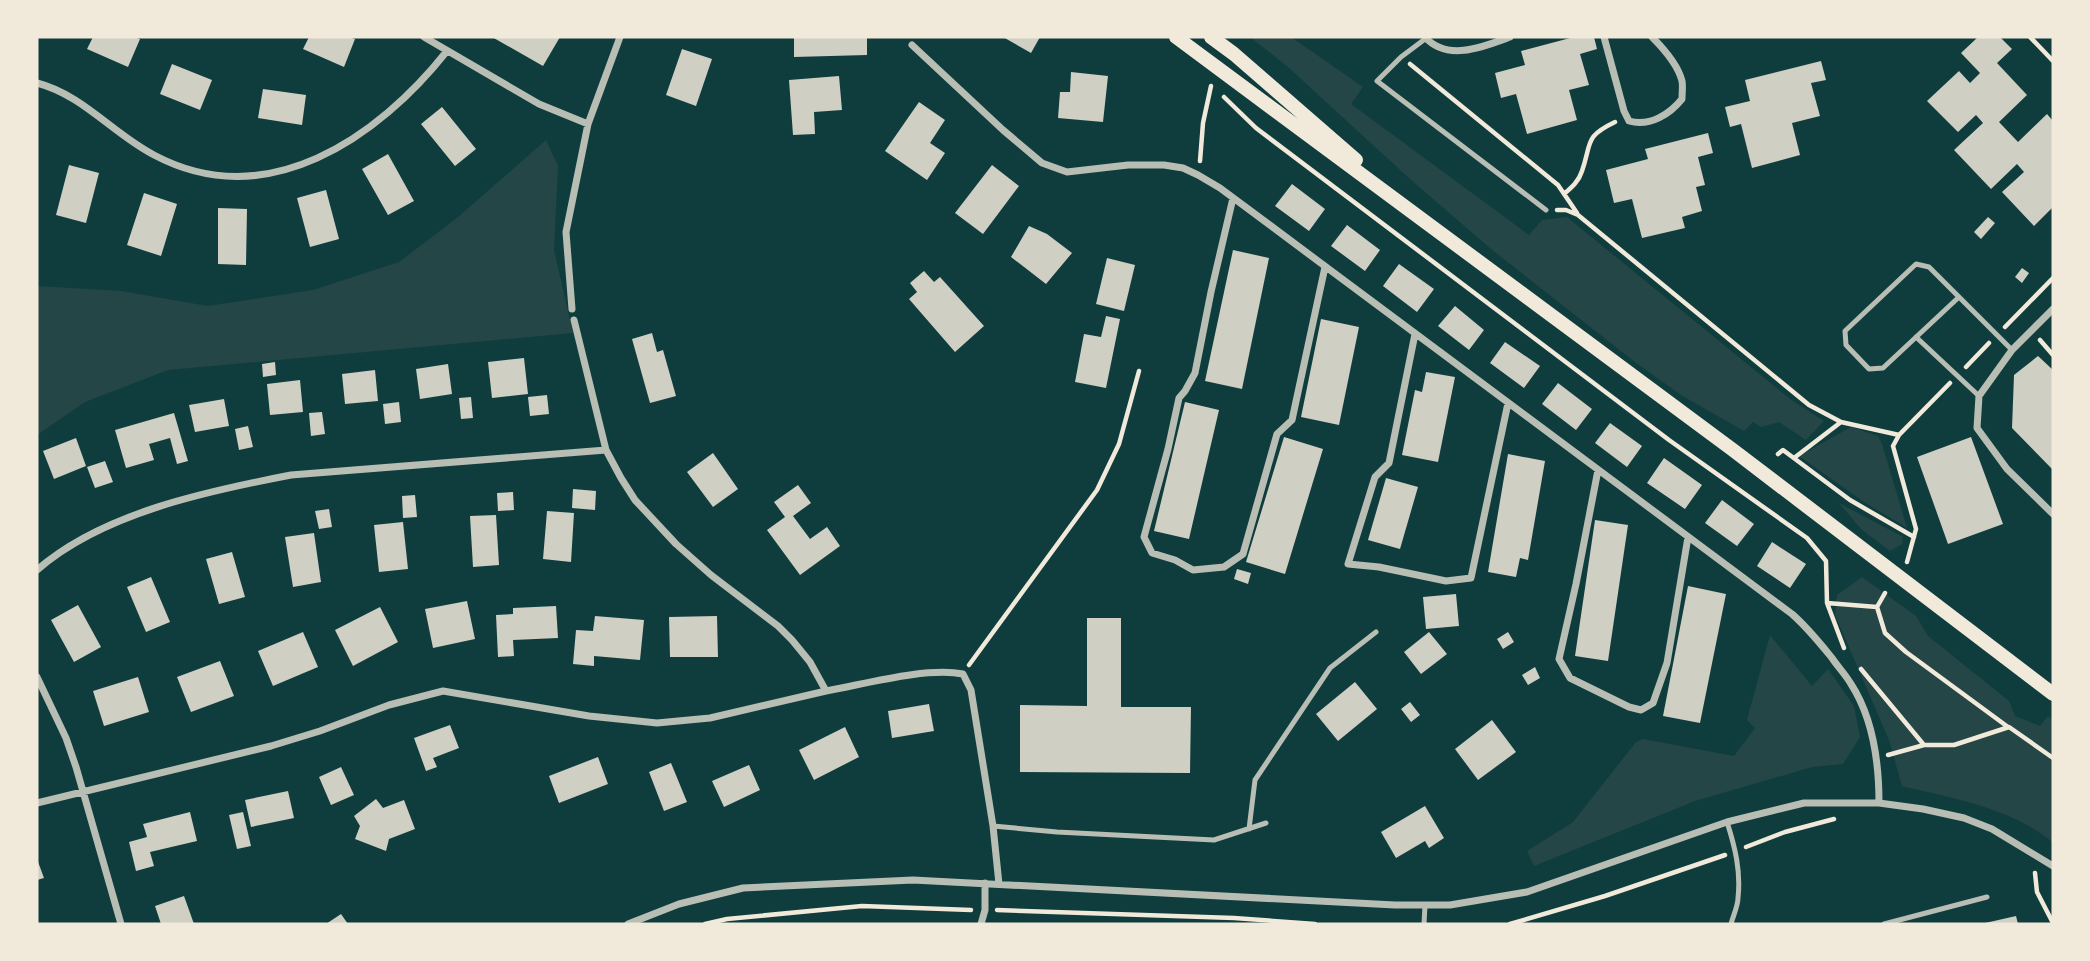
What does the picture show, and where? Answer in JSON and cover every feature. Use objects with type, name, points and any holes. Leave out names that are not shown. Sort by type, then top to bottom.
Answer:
[{"type":"main road","points":[[1176,37],[1733,450],[2053,694]]},
{"type":"main road","points":[[1211,37],[1434,228]]},
{"type":"street","points":[[424,37],[539,104],[588,124]]},
{"type":"street","points":[[572,309],[566,232],[588,124],[620,37]]},
{"type":"street","points":[[1425,38],[1440,48],[1456,52],[1510,37]]},
{"type":"street","points":[[1604,37],[1618,93],[1629,121],[1639,124],[1671,112],[1682,99],[1682,81],[1668,56],[1652,37]]},
{"type":"street","points":[[912,45],[1042,163],[1067,172],[1128,165],[1164,165],[1182,168],[1198,175],[1233,198],[1811,630],[1852,684],[1862,705],[1876,759],[1879,803]]},
{"type":"street","points":[[37,83],[70,96],[152,154],[172,163],[192,171],[246,177],[297,167],[324,157],[349,143],[398,105],[447,51]]},
{"type":"street","points":[[1233,198],[1195,373],[1178,398],[1168,449],[1144,537],[1152,553],[1193,570],[1224,567],[1243,554],[1277,434],[1292,420],[1325,267]]},
{"type":"street","points":[[2053,309],[2012,350],[1979,396],[1977,428],[2007,469],[2053,514]]},
{"type":"street","points":[[574,320],[606,450],[628,489],[650,517],[711,575],[778,626],[792,640],[810,662],[827,691]]},
{"type":"street","points":[[1415,334],[1389,463],[1375,477],[1348,564],[1379,567],[1446,581],[1471,578],[1508,403]]},
{"type":"street","points":[[37,570],[60,552],[95,532],[152,509],[248,483],[304,473],[606,450]]},
{"type":"street","points":[[1598,470],[1559,659],[1570,678],[1629,707],[1641,710],[1653,703],[1667,663],[1688,537]]},
{"type":"street","points":[[37,803],[282,743],[389,705],[443,691],[589,716],[657,723],[710,718],[827,691],[950,672],[963,674],[971,690],[993,826],[999,884]]},
{"type":"street","points":[[37,677],[66,738],[76,767],[121,924]]},
{"type":"street","points":[[628,924],[679,904],[743,888],[913,880],[1395,905],[1450,905],[1527,892],[1727,822],[1804,803],[1879,803],[1964,818],[1992,829],[2053,866]]},
{"type":"street","points":[[981,924],[985,910],[985,883]]},
{"type":"lane","points":[[1425,38],[1377,81],[1546,210]]},
{"type":"lane","points":[[1959,297],[1883,368],[1869,369],[1846,345],[1845,331],[1916,264],[1929,267],[1959,297],[2012,350]]},
{"type":"lane","points":[[1916,337],[1979,396]]},
{"type":"lane","points":[[1249,829],[1255,780],[1330,668],[1376,632]]},
{"type":"lane","points":[[1727,822],[1737,851],[1738,899],[1731,924]]},
{"type":"lane","points":[[993,826],[1214,840],[1266,823]]},
{"type":"lane","points":[[1884,924],[1987,897]]},
{"type":"lane","points":[[1424,924],[1425,905]]},
{"type":"path","points":[[2030,37],[2053,61]]},
{"type":"path","points":[[1401,57],[1558,185],[1578,215]]},
{"type":"path","points":[[1203,78],[1255,128],[1670,440],[1807,538],[1826,561],[1827,603],[1845,650]]},
{"type":"path","points":[[1198,175],[1203,123],[1212,86]]},
{"type":"path","points":[[1564,194],[1577,182],[1588,144],[1597,131],[1627,116]]},
{"type":"path","points":[[1546,210],[1566,210],[1578,215],[1809,405],[1841,422],[1899,435]]},
{"type":"path","points":[[1906,562],[1916,528],[1893,446],[1899,435],[2053,278]]},
{"type":"path","points":[[963,674],[1097,490],[1119,444],[1139,371]]},
{"type":"path","points":[[1794,458],[1841,422]]},
{"type":"path","points":[[1778,454],[1783,450],[1850,500],[1914,537]]},
{"type":"path","points":[[1885,593],[1877,607],[1885,633],[1906,652],[2053,758]]},
{"type":"path","points":[[1827,603],[1877,607]]},
{"type":"path","points":[[1860,667],[1924,745]]},
{"type":"path","points":[[1876,759],[1924,745],[1954,745],[2009,727]]},
{"type":"path","points":[[1510,924],[1605,896],[1785,832],[1837,819]]},
{"type":"path","points":[[2025,866],[2042,877]]},
{"type":"path","points":[[2035,873],[2037,892],[2053,923]]},
{"type":"path","points":[[705,924],[727,919],[862,906],[1234,918],[1315,924]]},
{"type":"shaded area","points":[[1250,37],[1291,37],[1363,87],[1351,104],[1529,235],[1542,220],[1567,217],[1790,399],[1824,421],[1806,440],[1779,422],[1761,427],[1753,422],[1744,431],[1681,395],[1491,249],[1288,67]]},
{"type":"shaded area","points":[[546,140],[558,166],[554,250],[573,333],[168,370],[85,402],[37,435],[37,286],[121,291],[208,306],[313,290],[399,262],[457,218]]},
{"type":"shaded area","points":[[1851,427],[1878,436],[1907,528],[1864,502],[1799,456]]},
{"type":"shaded area","points":[[1839,503],[1903,537],[1902,544],[1890,551],[1861,529]]},
{"type":"shaded area","points":[[1862,577],[1916,616],[1928,636],[2009,701],[2015,716],[2040,726],[2048,716],[2053,720],[2053,843],[2038,831],[2002,813],[1962,800],[1902,786],[1889,740],[1835,615],[1837,595]]},
{"type":"shaded area","points":[[1770,635],[1812,686],[1828,669],[1854,706],[1860,737],[1843,764],[1812,767],[1695,801],[1534,866],[1527,851],[1573,822],[1636,742],[1643,739],[1734,756],[1755,728],[1747,720]]},
{"type":"building","points":[[93,37],[140,39],[128,67],[87,49]]},
{"type":"building","points":[[309,37],[355,39],[344,67],[303,49]]},
{"type":"building","points":[[492,37],[560,37],[543,66]]},
{"type":"building","points":[[794,37],[867,37],[867,55],[794,57]]},
{"type":"building","points":[[1003,37],[1040,37],[1031,53]]},
{"type":"building","points":[[1574,37],[1594,37],[1597,49],[1580,54],[1589,85],[1569,90],[1577,120],[1527,134],[1516,94],[1501,98],[1495,73],[1525,65],[1521,51]]},
{"type":"building","points":[[1978,37],[2000,37],[2012,49],[1997,63],[2027,95],[1999,122],[2018,142],[2047,114],[2053,121],[2053,207],[2034,226],[2002,192],[2024,172],[2017,164],[1991,189],[1954,150],[1983,123],[1976,115],[1958,132],[1927,101],[1959,71],[1970,83],[1980,73],[1961,53]]},
{"type":"building","points":[[682,49],[712,59],[696,106],[666,95]]},
{"type":"building","points":[[1821,61],[1826,80],[1811,83],[1820,116],[1792,123],[1800,155],[1752,168],[1741,124],[1730,127],[1725,107],[1750,101],[1745,80]]},
{"type":"building","points":[[172,64],[212,80],[200,110],[160,94]]},
{"type":"building","points":[[1071,72],[1108,76],[1103,122],[1058,118],[1060,92],[1070,92]]},
{"type":"building","points":[[839,76],[842,110],[814,112],[815,134],[793,135],[789,80]]},
{"type":"building","points":[[263,89],[306,95],[302,125],[258,118]]},
{"type":"building","points":[[919,102],[945,120],[930,143],[945,153],[927,180],[885,151]]},
{"type":"building","points":[[442,107],[476,149],[455,166],[421,124]]},
{"type":"building","points":[[1708,133],[1713,153],[1698,157],[1705,185],[1696,187],[1702,211],[1682,217],[1685,228],[1642,238],[1632,199],[1614,203],[1606,170],[1648,159],[1645,149]]},
{"type":"building","points":[[388,154],[414,201],[388,215],[362,169]]},
{"type":"building","points":[[69,165],[99,173],[86,223],[56,215]]},
{"type":"building","points":[[992,165],[1019,186],[983,234],[955,213]]},
{"type":"building","points":[[1292,184],[1325,209],[1309,231],[1275,206]]},
{"type":"building","points":[[326,190],[339,239],[310,247],[297,198]]},
{"type":"building","points":[[144,193],[177,204],[161,256],[127,245]]},
{"type":"building","points":[[218,208],[247,209],[246,265],[218,264]]},
{"type":"building","points":[[1988,217],[1995,223],[1981,239],[1974,232]]},
{"type":"building","points":[[1347,225],[1380,250],[1365,271],[1331,246]]},
{"type":"building","points":[[1029,226],[1047,234],[1072,253],[1046,284],[1011,257]]},
{"type":"building","points":[[1233,250],[1269,258],[1242,389],[1205,381]]},
{"type":"building","points":[[1107,258],[1135,265],[1124,311],[1096,304]]},
{"type":"building","points":[[1399,264],[1434,289],[1417,312],[1383,286]]},
{"type":"building","points":[[2022,268],[2029,273],[2022,283],[2015,277]]},
{"type":"building","points":[[924,271],[934,282],[940,277],[984,326],[955,352],[909,299],[917,292],[910,283]]},
{"type":"building","points":[[1455,306],[1484,330],[1469,350],[1438,326]]},
{"type":"building","points":[[1106,316],[1120,319],[1106,388],[1075,382],[1084,334],[1101,337]]},
{"type":"building","points":[[1321,319],[1359,327],[1339,425],[1301,417]]},
{"type":"building","points":[[652,333],[657,352],[663,350],[676,396],[650,403],[632,339]]},
{"type":"building","points":[[1505,342],[1540,366],[1524,388],[1490,363]]},
{"type":"building","points":[[2038,356],[2053,370],[2053,470],[2012,428],[2014,375]]},
{"type":"building","points":[[524,358],[528,394],[492,398],[488,362]]},
{"type":"building","points":[[275,362],[276,375],[263,377],[262,364]]},
{"type":"building","points":[[448,364],[452,394],[420,399],[416,369]]},
{"type":"building","points":[[375,370],[378,401],[345,404],[342,374]]},
{"type":"building","points":[[1426,372],[1455,377],[1438,462],[1402,455],[1415,390],[1422,392]]},
{"type":"building","points":[[300,380],[303,412],[270,415],[267,384]]},
{"type":"building","points":[[1558,383],[1592,409],[1576,430],[1542,404]]},
{"type":"building","points":[[547,395],[549,414],[530,416],[528,397]]},
{"type":"building","points":[[471,397],[473,418],[461,419],[459,398]]},
{"type":"building","points":[[224,399],[229,426],[195,432],[189,405]]},
{"type":"building","points":[[399,402],[401,422],[385,424],[383,404]]},
{"type":"building","points":[[1185,402],[1219,410],[1189,539],[1154,531]]},
{"type":"building","points":[[322,412],[325,434],[311,436],[309,413]]},
{"type":"building","points":[[174,413],[188,461],[177,464],[170,438],[149,444],[154,460],[126,468],[115,430]]},
{"type":"building","points":[[1610,423],[1642,446],[1627,467],[1595,443]]},
{"type":"building","points":[[248,426],[253,447],[239,450],[235,429]]},
{"type":"building","points":[[1284,437],[1323,449],[1285,574],[1246,562]]},
{"type":"building","points":[[1971,437],[2003,524],[1948,544],[1917,457]]},
{"type":"building","points":[[76,438],[86,466],[54,479],[43,451]]},
{"type":"building","points":[[713,453],[738,489],[713,507],[687,472]]},
{"type":"building","points":[[1508,454],[1545,461],[1528,560],[1520,558],[1516,577],[1488,572]]},
{"type":"building","points":[[1664,458],[1702,485],[1685,509],[1647,483]]},
{"type":"building","points":[[105,461],[113,482],[95,488],[87,467]]},
{"type":"building","points":[[1386,478],[1418,487],[1400,549],[1368,540]]},
{"type":"building","points":[[798,485],[811,503],[793,516],[810,539],[827,527],[840,546],[800,575],[767,530],[785,517],[774,502]]},
{"type":"building","points":[[573,489],[596,491],[595,510],[572,508]]},
{"type":"building","points":[[513,492],[514,510],[498,511],[497,493]]},
{"type":"building","points":[[415,495],[417,517],[403,518],[402,496]]},
{"type":"building","points":[[1722,500],[1754,524],[1737,546],[1705,523]]},
{"type":"building","points":[[329,509],[332,527],[319,529],[315,511]]},
{"type":"building","points":[[547,511],[574,513],[571,562],[543,559]]},
{"type":"building","points":[[496,515],[499,565],[473,567],[470,516]]},
{"type":"building","points":[[1595,520],[1628,525],[1608,661],[1575,656]]},
{"type":"building","points":[[403,522],[408,569],[379,572],[374,525]]},
{"type":"building","points":[[314,533],[321,582],[293,587],[285,537]]},
{"type":"building","points":[[1772,542],[1806,564],[1790,588],[1757,566]]},
{"type":"building","points":[[232,552],[245,597],[219,604],[206,559]]},
{"type":"building","points":[[1237,569],[1251,573],[1248,584],[1234,579]]},
{"type":"building","points":[[151,577],[170,622],[146,632],[127,587]]},
{"type":"building","points":[[1688,586],[1726,594],[1700,723],[1663,716]]},
{"type":"building","points":[[1456,594],[1459,626],[1426,629],[1423,597]]},
{"type":"building","points":[[467,601],[475,639],[433,648],[425,609]]},
{"type":"building","points":[[78,605],[101,647],[74,662],[51,620]]},
{"type":"building","points":[[556,606],[558,638],[513,640],[514,656],[498,657],[496,615],[513,614],[513,608]]},
{"type":"building","points":[[380,607],[398,642],[353,666],[335,630]]},
{"type":"building","points":[[595,616],[644,620],[640,660],[594,656],[594,666],[573,664],[576,630],[593,631]]},
{"type":"building","points":[[717,616],[718,657],[670,657],[669,617]]},
{"type":"building","points":[[1087,618],[1121,618],[1121,707],[1191,707],[1190,773],[1020,772],[1020,705],[1087,706]]},
{"type":"building","points":[[303,632],[318,667],[273,686],[258,651]]},
{"type":"building","points":[[1429,632],[1447,654],[1421,674],[1404,652]]},
{"type":"building","points":[[1508,632],[1514,642],[1503,649],[1497,639]]},
{"type":"building","points":[[220,661],[234,696],[191,712],[177,677]]},
{"type":"building","points":[[1535,667],[1540,678],[1528,685],[1522,675]]},
{"type":"building","points":[[138,677],[149,712],[104,726],[93,691]]},
{"type":"building","points":[[1355,682],[1377,709],[1338,741],[1316,714]]},
{"type":"building","points":[[1410,702],[1420,715],[1411,722],[1401,709]]},
{"type":"building","points":[[929,704],[934,731],[892,738],[888,711]]},
{"type":"building","points":[[1492,720],[1516,752],[1478,780],[1455,749]]},
{"type":"building","points":[[450,725],[459,748],[433,758],[437,767],[426,771],[414,738]]},
{"type":"building","points":[[845,727],[859,757],[814,780],[799,750]]},
{"type":"building","points":[[598,757],[608,784],[559,803],[549,776]]},
{"type":"building","points":[[671,763],[687,802],[664,811],[649,772]]},
{"type":"building","points":[[749,765],[760,790],[724,807],[712,781]]},
{"type":"building","points":[[341,767],[354,795],[331,805],[319,777]]},
{"type":"building","points":[[288,791],[294,818],[251,827],[245,800]]},
{"type":"building","points":[[376,799],[383,808],[404,800],[415,829],[389,839],[386,851],[355,839],[360,826],[354,816]]},
{"type":"building","points":[[1425,806],[1444,838],[1429,848],[1425,841],[1396,858],[1381,832]]},
{"type":"building","points":[[190,812],[197,841],[150,852],[154,866],[136,871],[129,842],[147,837],[143,824]]},
{"type":"building","points":[[243,812],[251,846],[237,849],[229,815]]},
{"type":"building","points":[[37,859],[44,878],[37,880]]},
{"type":"building","points":[[184,896],[194,924],[161,924],[155,906]]},
{"type":"building","points":[[341,914],[348,924],[326,924]]},
{"type":"building","points":[[2016,916],[2018,924],[1985,924],[1985,923]]}]
